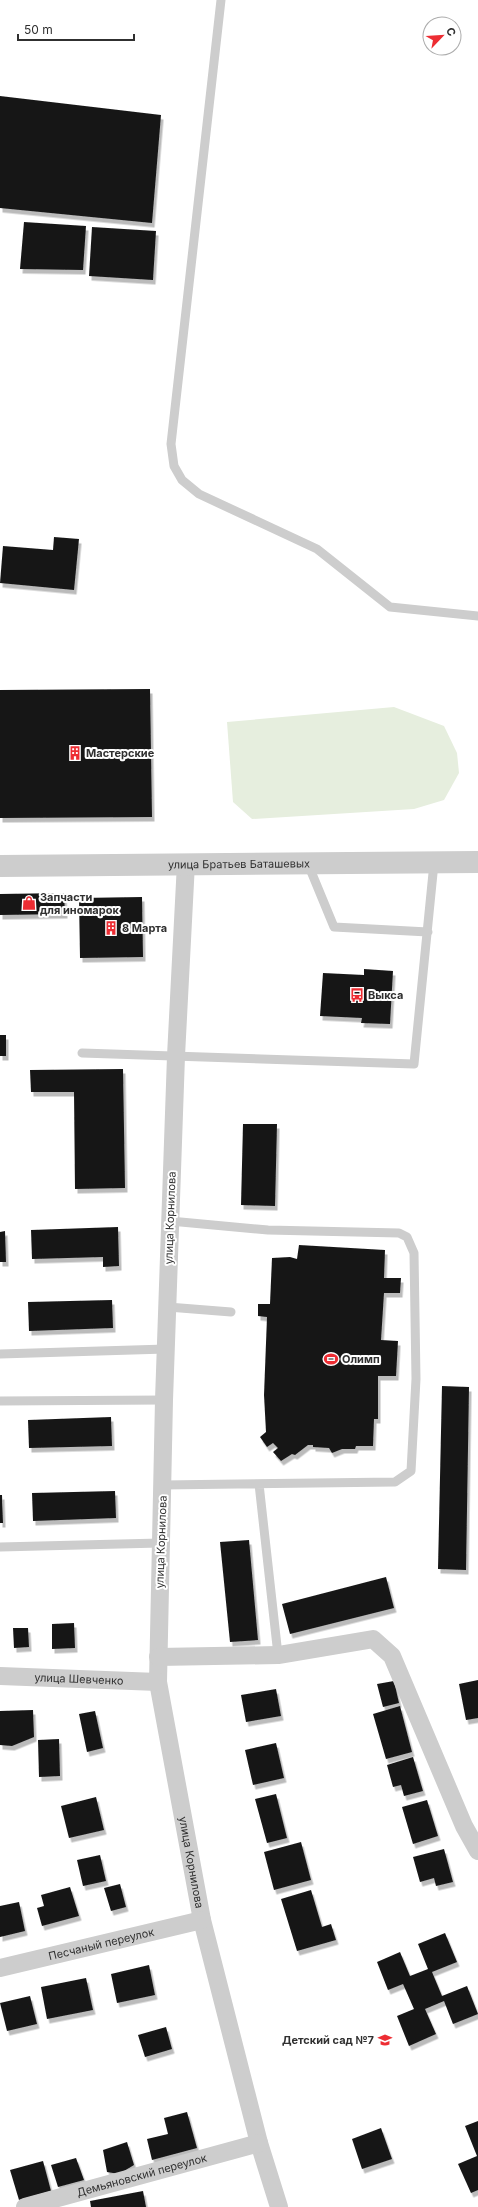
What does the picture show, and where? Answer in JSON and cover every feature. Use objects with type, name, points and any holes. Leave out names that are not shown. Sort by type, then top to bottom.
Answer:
[{"type":"street","name":"улица Братьев Баташевых","points":[[0,866],[186,863],[478,862]]},
{"type":"street","name":"улица Корнилова","points":[[186,863],[176,1056],[170,1221],[160,1543],[158,1682],[202,1920],[260,2143],[279,2207]]},
{"type":"street","points":[[158,1657],[278,1655],[373,1639],[392,1656],[464,1826],[478,1851]]},
{"type":"street","name":"улица Шевченко","points":[[0,1676],[158,1682]]},
{"type":"street","name":"Песчаный переулок","points":[[0,1968],[202,1920]]},
{"type":"street","name":"Демьяновский переулок","points":[[25,2207],[260,2143]]},
{"type":"lane","points":[[221,0],[171,444],[174,466],[182,480],[199,494],[317,549],[390,607],[478,616]]},
{"type":"lane","points":[[307,863],[334,927],[428,932]]},
{"type":"lane","points":[[82,1053],[414,1064],[434,863]]},
{"type":"lane","points":[[163,1485],[396,1482],[412,1471],[416,1380],[414,1253],[407,1237],[399,1234],[268,1230],[170,1221]]},
{"type":"lane","points":[[168,1306],[231,1312]]},
{"type":"lane","points":[[0,1354],[166,1349]]},
{"type":"lane","points":[[0,1401],[164,1400]]},
{"type":"lane","points":[[259,1484],[278,1655]]},
{"type":"lane","points":[[0,1547],[160,1543]]},
{"type":"green space","points":[[394,707],[444,726],[457,753],[459,773],[444,800],[414,809],[252,819],[233,802],[227,722]]},
{"type":"building","points":[[0,96],[161,115],[152,223],[0,208]]},
{"type":"building","points":[[24,222],[86,226],[83,270],[20,269]]},
{"type":"building","points":[[92,227],[156,231],[153,280],[89,276]]},
{"type":"building","points":[[54,537],[79,539],[74,590],[0,583],[3,546],[53,550]]},
{"type":"building","name":"Мастерские","points":[[150,689],[152,817],[0,818],[0,690]]},
{"type":"building","points":[[64,893],[65,914],[0,915],[0,894]]},
{"type":"building","name":"8 Марта","points":[[142,897],[143,957],[80,958],[79,898]]},
{"type":"building","name":"Выкса","points":[[364,969],[393,971],[390,1024],[361,1023],[362,1018],[320,1016],[323,973],[364,975]]},
{"type":"building","points":[[0,1035],[6,1035],[6,1056],[0,1056]]},
{"type":"building","points":[[123,1069],[125,1188],[75,1189],[74,1092],[31,1092],[30,1070]]},
{"type":"building","points":[[243,1124],[277,1124],[275,1206],[241,1205]]},
{"type":"building","points":[[118,1227],[119,1266],[103,1267],[103,1257],[32,1259],[31,1230]]},
{"type":"building","points":[[5,1231],[6,1262],[0,1262],[0,1232]]},
{"type":"building","name":"Олимп","points":[[299,1245],[385,1250],[384,1278],[401,1278],[400,1293],[384,1293],[381,1340],[398,1341],[396,1376],[378,1376],[378,1419],[374,1419],[373,1446],[356,1446],[355,1449],[342,1449],[332,1453],[329,1448],[313,1447],[313,1445],[308,1445],[295,1455],[292,1454],[281,1461],[273,1452],[278,1448],[273,1443],[267,1447],[260,1437],[266,1432],[264,1395],[267,1317],[258,1316],[258,1304],[270,1304],[272,1258],[290,1257],[297,1259]]},
{"type":"building","points":[[112,1300],[113,1328],[29,1331],[28,1302]]},
{"type":"building","points":[[442,1386],[469,1387],[466,1570],[438,1569]]},
{"type":"building","points":[[111,1417],[112,1446],[29,1448],[28,1420]]},
{"type":"building","points":[[115,1491],[116,1518],[33,1521],[32,1493]]},
{"type":"building","points":[[0,1495],[2,1495],[3,1523],[0,1523]]},
{"type":"building","points":[[249,1540],[258,1640],[230,1642],[220,1542]]},
{"type":"building","points":[[386,1577],[394,1608],[290,1634],[282,1604]]},
{"type":"building","points":[[74,1623],[75,1648],[52,1649],[52,1624]]},
{"type":"building","points":[[13,1628],[28,1628],[29,1647],[14,1648]]},
{"type":"building","points":[[478,1680],[478,1718],[466,1720],[459,1684]]},
{"type":"building","points":[[394,1681],[399,1703],[383,1707],[377,1684]]},
{"type":"building","points":[[276,1689],[281,1716],[246,1722],[241,1695]]},
{"type":"building","points":[[400,1706],[412,1752],[386,1759],[373,1714]]},
{"type":"building","points":[[33,1710],[34,1737],[12,1746],[0,1745],[0,1711]]},
{"type":"building","points":[[95,1711],[103,1748],[87,1752],[79,1714]]},
{"type":"building","points":[[59,1739],[60,1776],[39,1777],[38,1740]]},
{"type":"building","points":[[276,1743],[284,1778],[253,1785],[245,1750]]},
{"type":"building","points":[[413,1757],[423,1791],[404,1796],[401,1785],[393,1787],[387,1765]]},
{"type":"building","points":[[276,1794],[287,1838],[267,1843],[255,1799]]},
{"type":"building","points":[[96,1797],[104,1830],[69,1838],[61,1806]]},
{"type":"building","points":[[427,1800],[438,1836],[413,1844],[402,1807]]},
{"type":"building","points":[[301,1842],[311,1880],[274,1890],[264,1852]]},
{"type":"building","points":[[444,1849],[453,1882],[436,1886],[434,1878],[420,1882],[413,1857]]},
{"type":"building","points":[[100,1855],[106,1881],[83,1886],[77,1860]]},
{"type":"building","points":[[120,1884],[126,1907],[111,1911],[104,1888]]},
{"type":"building","points":[[70,1887],[79,1916],[42,1926],[37,1908],[44,1906],[41,1895]]},
{"type":"building","points":[[311,1890],[322,1927],[331,1924],[336,1940],[297,1951],[281,1899]]},
{"type":"building","points":[[19,1902],[25,1931],[0,1937],[0,1906]]},
{"type":"building","points":[[445,1933],[457,1962],[432,1972],[442,1996],[467,1986],[478,2014],[453,2024],[444,2001],[425,2009],[436,2034],[409,2046],[397,2016],[414,2009],[403,1984],[388,1990],[377,1962],[400,1952],[410,1976],[428,1969],[418,1944]]},
{"type":"building","points":[[149,1965],[155,1995],[117,2003],[111,1974]]},
{"type":"building","points":[[86,1978],[93,2010],[47,2019],[41,1987]]},
{"type":"building","points":[[30,1996],[37,2024],[7,2031],[0,2003]]},
{"type":"building","points":[[166,2027],[172,2049],[145,2057],[138,2035]]},
{"type":"building","points":[[187,2112],[197,2148],[152,2160],[147,2139],[168,2134],[164,2118]]},
{"type":"building","points":[[478,2121],[478,2190],[471,2193],[458,2164],[477,2156],[465,2126]]},
{"type":"building","points":[[381,2128],[392,2159],[362,2169],[352,2139]]},
{"type":"building","points":[[127,2142],[134,2165],[119,2174],[107,2172],[103,2150]]},
{"type":"building","points":[[76,2158],[84,2180],[58,2187],[51,2165]]},
{"type":"building","points":[[43,2161],[51,2191],[19,2200],[10,2170]]},
{"type":"building","points":[[143,2191],[146,2207],[91,2207],[90,2201]]},
{"type":"place","name":"Мастерские","points":[[75,753]]},
{"type":"place","name":"Запчасти для иномарок","points":[[29,903]]},
{"type":"place","name":"8 Марта","points":[[111,928]]},
{"type":"place","name":"Выкса","points":[[357,995]]},
{"type":"place","name":"Олимп","points":[[331,1359]]},
{"type":"place","name":"Детский сад №7","points":[[385,2040]]}]
